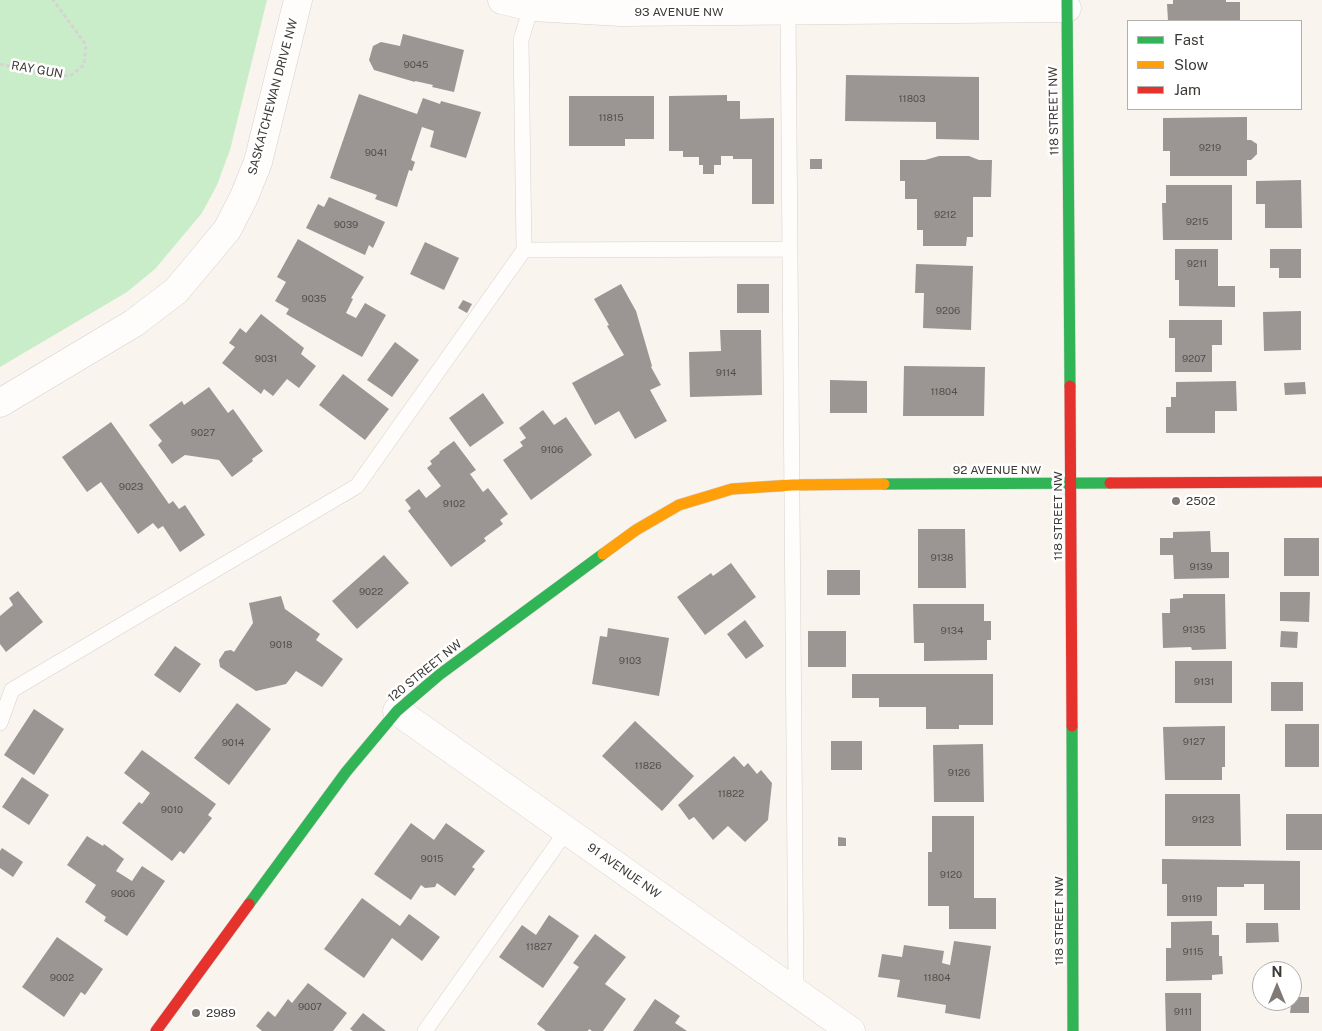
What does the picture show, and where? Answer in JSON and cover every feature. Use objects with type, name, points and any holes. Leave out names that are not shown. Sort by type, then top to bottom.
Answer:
[{"type":"street","name":"SASKATCHEWAN DRIVE NW","points":[[0,403],[134,324],[176,291],[226,230],[244,198],[258,162],[298,0]]},
{"type":"street","name":"93 AVENUE NW","points":[[502,0],[621,12],[788,11],[821,5],[1067,4]]},
{"type":"street","name":"118 STREET NW","points":[[1067,4],[1073,1031]]},
{"type":"street","name":"92 AVENUE NW","points":[[732,489],[792,485],[1322,482]]},
{"type":"street","name":"120 STREET NW","points":[[156,1031],[346,772],[397,711],[439,675],[636,530],[679,505],[732,489]]},
{"type":"street","name":"91 AVENUE NW","points":[[397,711],[851,1031]]},
{"type":"lane","points":[[0,723],[12,690],[357,486],[524,250],[521,40],[533,4]]},
{"type":"lane","points":[[788,11],[796,992]]},
{"type":"lane","points":[[524,250],[790,249]]},
{"type":"lane","points":[[425,1031],[567,830]]},
{"type":"path","name":"RAY GUN","points":[[0,64],[44,74],[70,76],[84,65],[86,45],[52,0]]},
{"type":"green space","points":[[0,0],[267,0],[230,150],[217,185],[202,213],[155,269],[127,292],[0,367]]},
{"type":"building","points":[[1173,0],[1226,0],[1226,2],[1240,2],[1240,20],[1168,20],[1167,4],[1173,4]]},
{"type":"building","points":[[403,34],[464,50],[454,92],[374,70],[369,60],[373,46],[381,42],[400,46]]},
{"type":"building","points":[[846,75],[979,77],[979,140],[936,139],[936,122],[845,121]]},
{"type":"building","points":[[359,94],[417,114],[423,98],[440,104],[441,101],[481,112],[466,158],[430,147],[434,131],[422,127],[411,160],[415,162],[412,171],[409,170],[397,207],[375,199],[377,195],[330,178]]},
{"type":"building","points":[[727,95],[727,101],[740,101],[740,119],[774,118],[774,204],[752,204],[752,159],[733,159],[733,156],[721,156],[721,165],[714,165],[714,174],[703,174],[703,165],[699,165],[699,157],[683,157],[683,151],[669,151],[669,96]]},
{"type":"building","points":[[569,96],[654,96],[654,139],[625,139],[625,146],[569,146]]},
{"type":"building","points":[[1247,117],[1247,140],[1257,144],[1257,154],[1251,160],[1247,160],[1247,176],[1170,176],[1170,151],[1163,151],[1163,118]]},
{"type":"building","points":[[939,156],[969,156],[979,160],[992,160],[991,197],[973,197],[973,237],[967,237],[966,246],[923,246],[923,230],[917,230],[917,199],[905,199],[905,181],[900,181],[900,160],[925,160]]},
{"type":"building","points":[[810,159],[822,159],[822,169],[810,169]]},
{"type":"building","points":[[1301,180],[1302,228],[1265,228],[1265,204],[1256,204],[1256,181]]},
{"type":"building","points":[[1166,185],[1232,185],[1232,240],[1163,240],[1162,203],[1166,203]]},
{"type":"building","points":[[329,197],[385,222],[373,248],[369,245],[365,255],[306,228],[318,204],[324,207]]},
{"type":"building","points":[[298,239],[364,277],[351,298],[353,299],[346,313],[356,318],[365,303],[386,315],[362,357],[286,314],[289,309],[275,301],[286,282],[277,277]]},
{"type":"building","points":[[425,242],[459,258],[444,290],[410,274]]},
{"type":"building","points":[[1175,249],[1218,249],[1218,286],[1235,286],[1235,307],[1179,306],[1179,280],[1175,280]]},
{"type":"building","points":[[1270,249],[1301,249],[1301,278],[1279,278],[1279,268],[1270,268]]},
{"type":"building","points":[[916,264],[973,266],[971,330],[923,328],[924,293],[915,293]]},
{"type":"building","points":[[621,284],[636,311],[651,367],[661,385],[650,390],[667,421],[635,439],[619,411],[595,425],[572,383],[624,355],[594,299]]},
{"type":"building","points":[[737,284],[769,284],[769,313],[737,313]]},
{"type":"building","points":[[463,300],[472,304],[467,313],[458,308]]},
{"type":"building","points":[[1301,311],[1301,350],[1264,351],[1263,312]]},
{"type":"building","points":[[261,314],[304,348],[301,354],[316,366],[299,388],[287,379],[273,396],[264,389],[261,394],[222,363],[235,347],[229,343],[240,328],[246,333]]},
{"type":"building","points":[[1169,320],[1222,320],[1222,345],[1212,345],[1212,372],[1175,372],[1175,338],[1169,338]]},
{"type":"building","points":[[720,330],[761,330],[762,395],[690,397],[689,352],[721,351]]},
{"type":"building","points":[[395,342],[419,360],[392,397],[367,380]]},
{"type":"building","points":[[904,366],[985,367],[984,416],[903,416]]},
{"type":"building","points":[[343,374],[389,409],[365,440],[319,405]]},
{"type":"building","points":[[830,380],[867,381],[867,413],[830,413]]},
{"type":"building","points":[[1236,381],[1237,411],[1215,411],[1215,433],[1166,433],[1166,407],[1171,407],[1171,397],[1176,397],[1176,382]]},
{"type":"building","points":[[1305,382],[1306,394],[1285,395],[1284,383]]},
{"type":"building","points":[[209,387],[228,413],[233,409],[263,451],[232,477],[219,460],[185,455],[172,464],[158,445],[162,441],[149,425],[182,401],[184,405]]},
{"type":"building","points":[[483,393],[504,423],[470,447],[449,418]]},
{"type":"building","points":[[543,410],[554,425],[566,417],[592,455],[531,500],[503,460],[523,446],[520,442],[526,438],[519,428]]},
{"type":"building","points":[[111,422],[169,504],[173,501],[179,509],[185,505],[205,535],[180,552],[163,526],[158,529],[153,523],[138,534],[101,482],[87,492],[62,457]]},
{"type":"building","points":[[454,441],[476,470],[470,474],[483,492],[488,488],[508,514],[500,520],[503,524],[484,538],[486,541],[451,567],[408,511],[411,508],[405,500],[419,489],[426,498],[441,486],[427,468],[432,464],[430,461],[439,452]]},
{"type":"building","points":[[918,529],[965,529],[966,588],[918,588]]},
{"type":"building","points":[[1210,531],[1211,552],[1229,552],[1229,578],[1174,579],[1173,555],[1160,555],[1160,538],[1173,538],[1173,532]]},
{"type":"building","points":[[1284,538],[1319,538],[1319,576],[1284,576]]},
{"type":"building","points":[[384,555],[409,583],[357,629],[332,601]]},
{"type":"building","points":[[731,563],[756,597],[705,635],[677,597],[711,573],[713,576]]},
{"type":"building","points":[[827,570],[860,570],[860,595],[827,595]]},
{"type":"building","points":[[18,591],[43,622],[6,652],[0,644],[0,616],[13,605],[9,598]]},
{"type":"building","points":[[1280,592],[1310,592],[1309,622],[1280,621]]},
{"type":"building","points":[[1183,594],[1225,594],[1226,649],[1192,650],[1191,647],[1163,648],[1162,613],[1170,613],[1170,599],[1183,598]]},
{"type":"building","points":[[281,596],[285,609],[320,634],[316,640],[343,659],[322,687],[296,671],[286,684],[256,691],[220,667],[219,660],[225,651],[231,650],[234,652],[253,623],[249,603]]},
{"type":"building","points":[[913,604],[984,604],[984,621],[991,621],[991,640],[987,640],[987,660],[924,661],[924,643],[914,643]]},
{"type":"building","points":[[745,620],[764,646],[746,659],[727,634]]},
{"type":"building","points":[[608,628],[669,638],[659,696],[592,684],[600,636],[607,637]]},
{"type":"building","points":[[808,631],[846,631],[846,667],[808,667]]},
{"type":"building","points":[[1281,631],[1298,632],[1297,648],[1280,647]]},
{"type":"building","points":[[175,646],[201,664],[180,693],[154,675]]},
{"type":"building","points":[[1175,661],[1232,661],[1232,703],[1175,703]]},
{"type":"building","points":[[852,674],[993,674],[993,725],[959,725],[959,729],[926,729],[926,707],[879,707],[879,698],[852,698]]},
{"type":"building","points":[[1271,682],[1303,682],[1303,711],[1271,711]]},
{"type":"building","points":[[237,703],[271,729],[229,785],[194,758]]},
{"type":"building","points":[[34,709],[64,729],[34,775],[4,755]]},
{"type":"building","points":[[635,721],[694,776],[662,811],[602,756]]},
{"type":"building","points":[[1285,724],[1319,724],[1319,767],[1285,767]]},
{"type":"building","points":[[1225,726],[1225,767],[1222,767],[1222,780],[1165,780],[1163,727]]},
{"type":"building","points":[[831,741],[862,741],[862,770],[831,770]]},
{"type":"building","points":[[983,744],[984,802],[934,802],[933,745]]},
{"type":"building","points":[[142,750],[216,804],[208,815],[212,818],[184,854],[180,851],[172,861],[122,823],[139,802],[142,804],[150,793],[124,773]]},
{"type":"building","points":[[734,756],[744,767],[748,763],[757,774],[761,770],[772,783],[768,820],[745,842],[728,826],[713,840],[694,817],[689,820],[678,805]]},
{"type":"building","points":[[22,777],[49,795],[29,825],[2,807]]},
{"type":"building","points":[[1165,794],[1240,794],[1241,846],[1165,846]]},
{"type":"building","points":[[1286,814],[1322,814],[1322,850],[1286,850]]},
{"type":"building","points":[[932,816],[974,816],[974,898],[996,898],[996,929],[949,929],[949,906],[928,906],[928,852],[932,852]]},
{"type":"building","points":[[411,823],[434,840],[446,823],[485,851],[472,867],[475,869],[455,896],[437,883],[435,887],[425,888],[421,885],[411,900],[374,874]]},
{"type":"building","points":[[87,836],[103,846],[104,844],[124,859],[116,871],[132,881],[142,866],[165,881],[127,936],[104,921],[106,917],[85,902],[96,885],[67,865]]},
{"type":"building","points":[[838,837],[846,838],[846,846],[838,846]]},
{"type":"building","points":[[2,848],[23,862],[13,877],[0,868],[0,851]]},
{"type":"building","points":[[1162,859],[1300,861],[1300,910],[1264,910],[1264,884],[1244,884],[1244,887],[1217,887],[1217,916],[1167,916],[1167,884],[1162,884]]},
{"type":"building","points":[[362,898],[400,926],[409,914],[440,937],[422,961],[392,938],[364,978],[324,949]]},
{"type":"building","points":[[549,915],[579,936],[543,988],[499,957],[522,925],[536,935]]},
{"type":"building","points":[[1212,921],[1212,935],[1219,935],[1219,956],[1222,956],[1223,974],[1212,975],[1212,980],[1166,981],[1166,948],[1171,948],[1171,922]]},
{"type":"building","points":[[1246,923],[1278,923],[1279,942],[1246,943]]},
{"type":"building","points":[[595,934],[626,957],[605,984],[626,999],[603,1031],[592,1031],[589,1029],[588,1031],[546,1031],[537,1024],[579,967],[573,963]]},
{"type":"building","points":[[57,937],[103,969],[85,995],[81,992],[64,1017],[22,987]]},
{"type":"building","points":[[954,941],[991,946],[980,1019],[945,1013],[946,1005],[897,997],[900,980],[878,977],[882,954],[902,957],[904,945],[944,951],[942,963],[950,965]]},
{"type":"building","points":[[308,983],[347,1013],[333,1031],[262,1031],[256,1026],[268,1011],[275,1017],[288,999],[292,1003]]},
{"type":"building","points":[[1165,993],[1201,993],[1201,1031],[1166,1031]]},
{"type":"building","points":[[1302,997],[1309,997],[1309,1013],[1290,1013],[1290,1011],[1302,1011]]},
{"type":"building","points":[[655,999],[680,1016],[675,1023],[687,1031],[633,1031]]},
{"type":"building","points":[[363,1013],[386,1031],[353,1031],[350,1029]]},
{"type":"traffic: fast","points":[[1067,0],[1070,386]]},
{"type":"traffic: fast","points":[[884,484],[1110,483]]},
{"type":"traffic: fast","points":[[249,904],[346,772],[397,711],[439,675],[603,554]]},
{"type":"traffic: fast","points":[[1072,726],[1073,1031]]},
{"type":"traffic: slow","points":[[603,554],[636,530],[679,505],[732,489],[792,485],[884,484]]},
{"type":"traffic: jam","points":[[1070,386],[1072,726]]},
{"type":"traffic: jam","points":[[1110,483],[1322,482]]},
{"type":"traffic: jam","points":[[156,1031],[249,904]]},
{"type":"place","name":"2502","points":[[1176,501]]},
{"type":"place","name":"2989","points":[[196,1013]]}]
